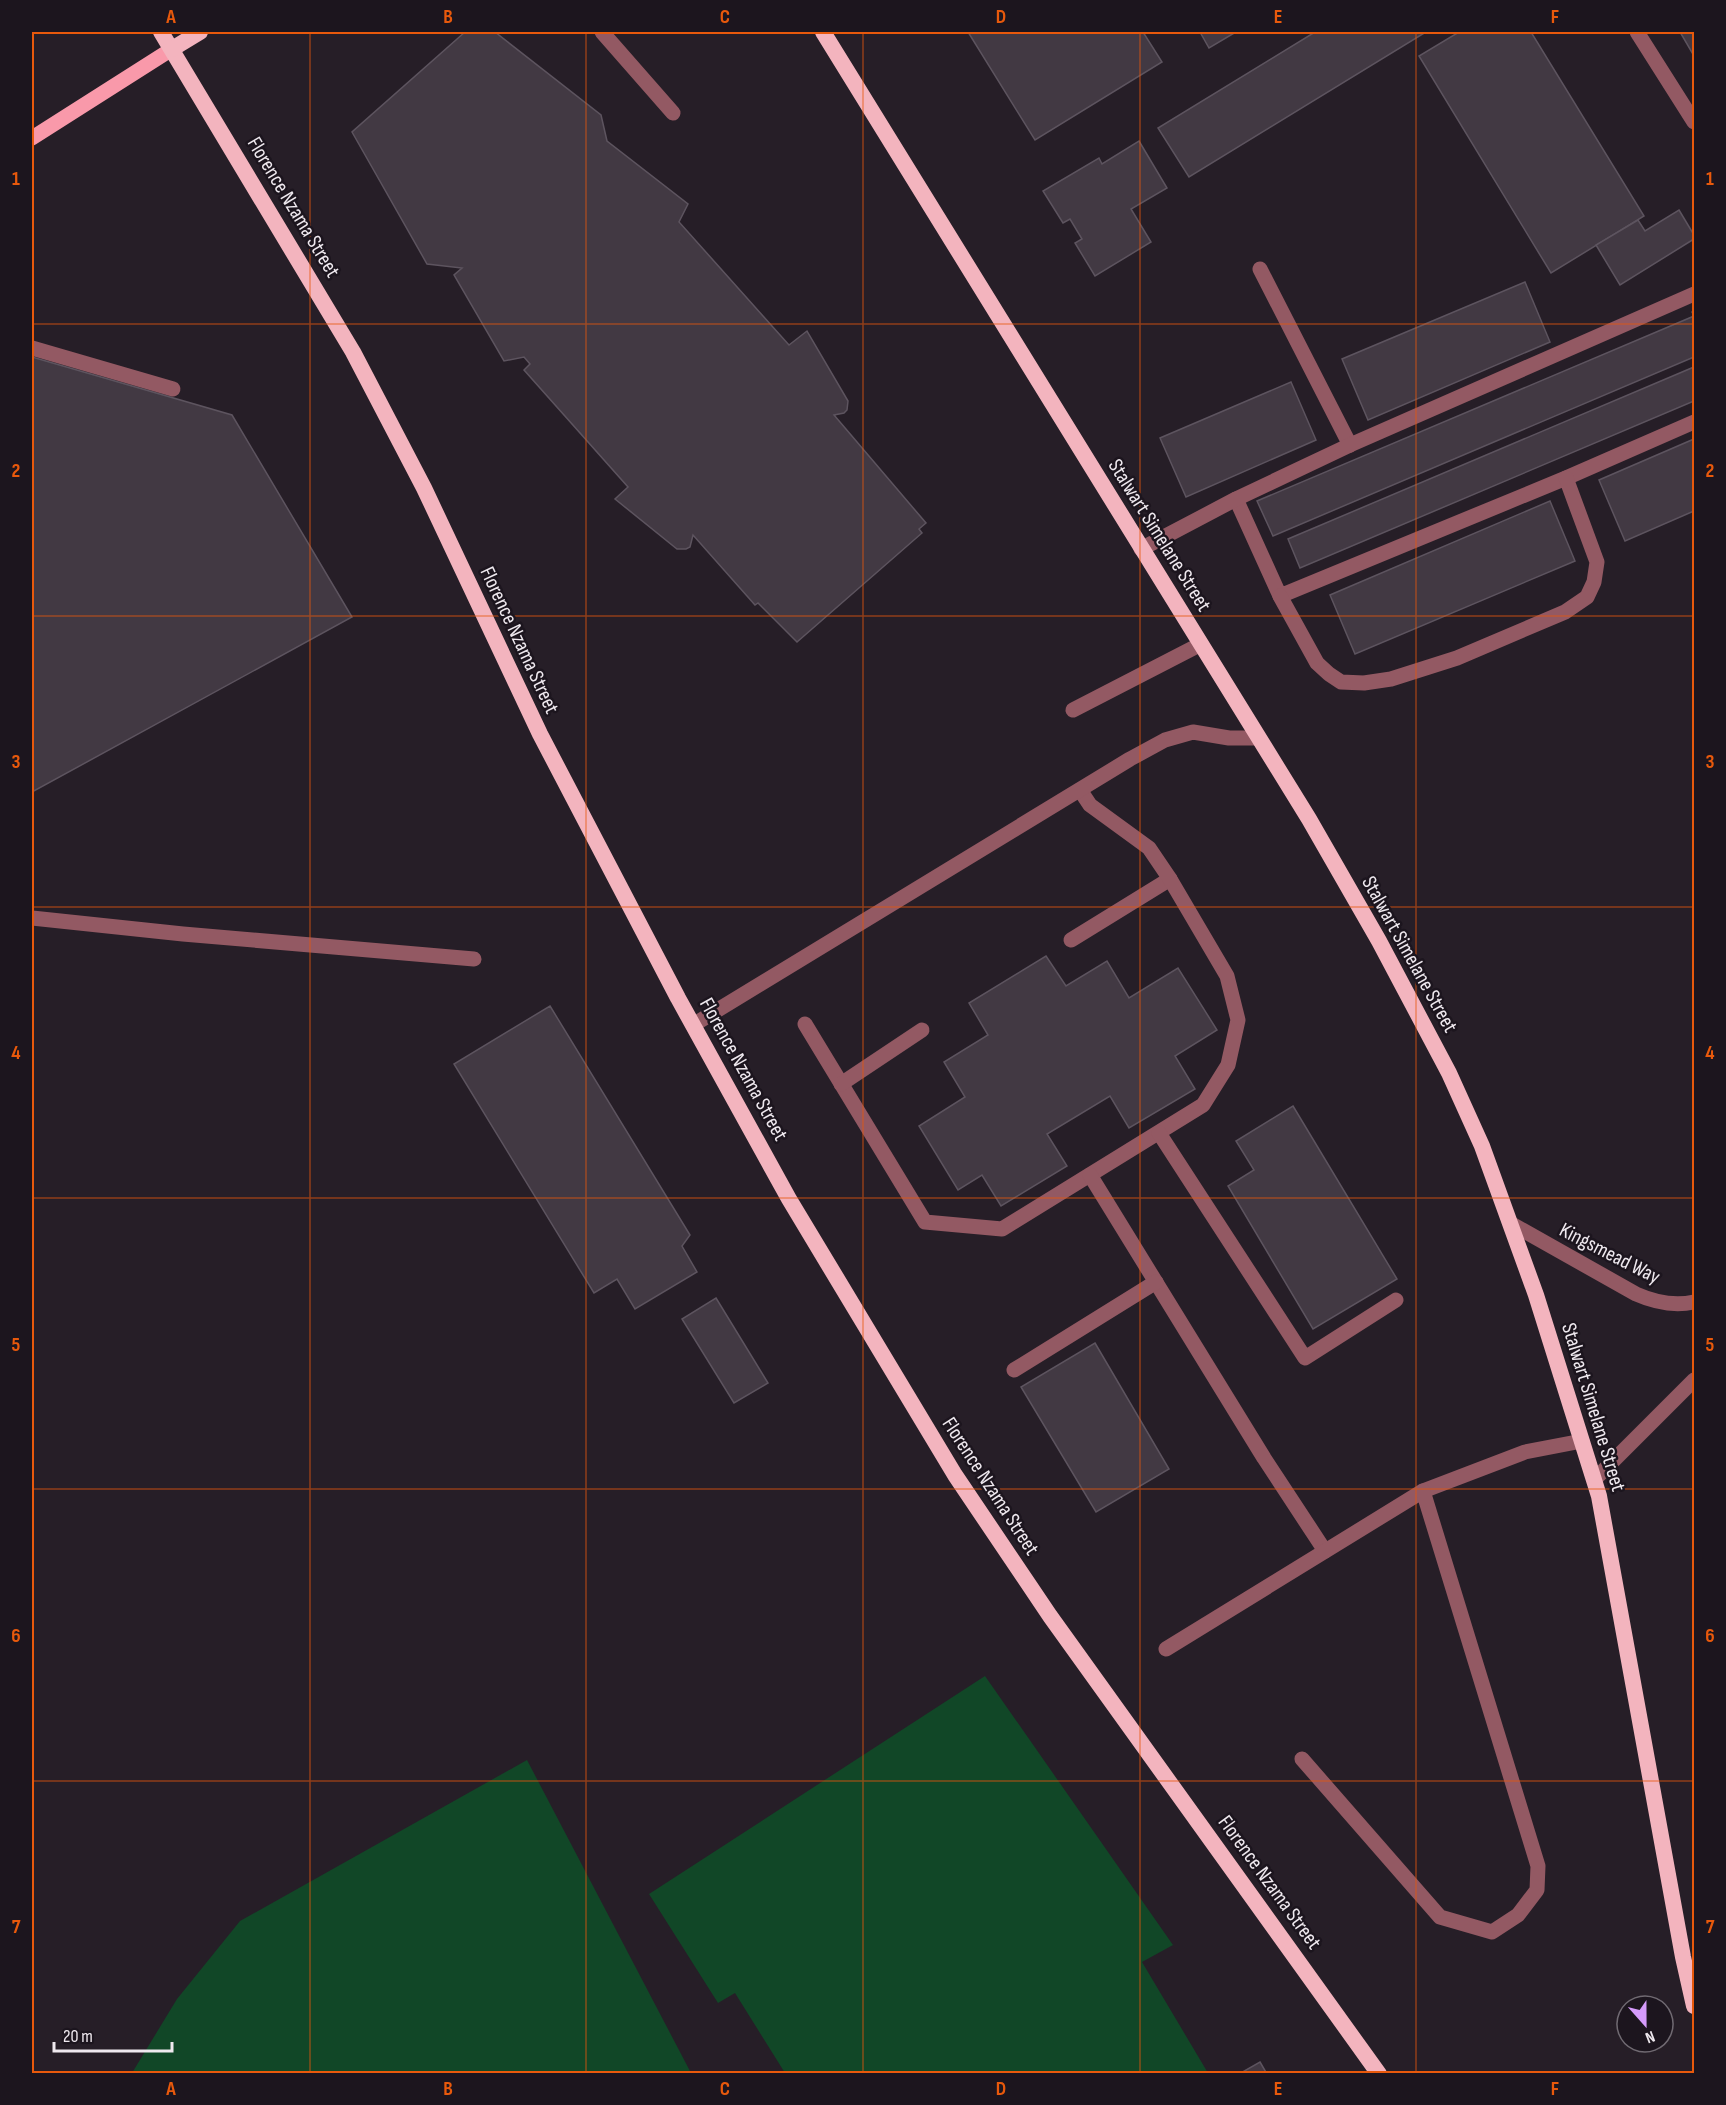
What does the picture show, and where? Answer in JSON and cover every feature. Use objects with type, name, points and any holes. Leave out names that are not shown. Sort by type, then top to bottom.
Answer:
[{"type":"highway","name":"Florence Nzama Street","points":[[161,32],[353,352],[424,488],[540,734],[693,1025],[789,1199],[955,1475],[1050,1617],[1379,2073]]},
{"type":"highway","points":[[172,49],[200,32]]},
{"type":"highway","name":"Stalwart Simelane Street","points":[[823,32],[1309,819],[1379,941],[1449,1073],[1482,1146],[1536,1295],[1594,1480],[1683,1957],[1695,2006]]},
{"type":"main road","points":[[32,138],[172,49]]},
{"type":"street","points":[[602,32],[673,113]]},
{"type":"street","points":[[1637,32],[1695,122]]},
{"type":"street","points":[[1260,269],[1350,445]]},
{"type":"street","points":[[1142,549],[1236,499],[1350,445],[1695,294]]},
{"type":"street","points":[[32,348],[173,389]]},
{"type":"street","points":[[1280,596],[1695,423]]},
{"type":"street","points":[[1236,499],[1280,596],[1317,663],[1341,682],[1364,683],[1391,679],[1457,658],[1565,612],[1587,597],[1594,582],[1597,562],[1566,478]]},
{"type":"street","points":[[1073,710],[1201,644]]},
{"type":"street","points":[[693,1025],[1165,740],[1193,732],[1229,738],[1259,738]]},
{"type":"street","points":[[805,1024],[925,1222],[1002,1229],[1203,1105],[1228,1065],[1238,1020],[1227,976],[1170,879],[1149,848],[1090,805],[1080,790]]},
{"type":"street","points":[[1071,940],[1170,879]]},
{"type":"street","points":[[32,918],[183,934],[474,959]]},
{"type":"street","points":[[841,1084],[922,1030]]},
{"type":"street","points":[[1159,1132],[1305,1358],[1396,1300]]},
{"type":"street","points":[[1090,1175],[1264,1458],[1325,1551]]},
{"type":"street","name":"Kingsmead Way","points":[[1510,1223],[1650,1300],[1676,1304],[1695,1302]]},
{"type":"street","points":[[1014,1370],[1156,1281]]},
{"type":"street","points":[[1594,1480],[1695,1380]]},
{"type":"street","points":[[1166,1649],[1423,1491],[1525,1452],[1582,1440]]},
{"type":"street","points":[[1302,1759],[1440,1917],[1492,1932],[1518,1915],[1537,1890],[1538,1866],[1423,1491]]},
{"type":"green space","points":[[985,1676],[1173,1945],[1142,1962],[1208,2073],[785,2073],[735,1993],[718,2003],[649,1894]]},
{"type":"green space","points":[[527,1760],[691,2073],[132,2073],[177,1999],[240,1921]]},
{"type":"building","points":[[465,32],[495,32],[601,115],[607,141],[688,204],[679,222],[789,345],[807,331],[848,401],[847,410],[844,413],[834,415],[926,523],[919,529],[922,533],[797,642],[758,603],[755,605],[693,535],[690,547],[677,549],[615,499],[628,487],[524,370],[530,364],[524,357],[504,361],[454,275],[462,268],[427,264],[352,132]]},
{"type":"building","points":[[968,32],[1143,32],[1162,62],[1035,140]]},
{"type":"building","points":[[1200,32],[1236,32],[1209,48]]},
{"type":"building","points":[[1315,32],[1426,32],[1189,177],[1158,128]]},
{"type":"building","points":[[1459,32],[1531,32],[1644,216],[1551,273],[1419,56]]},
{"type":"building","points":[[1680,32],[1694,32],[1694,56]]},
{"type":"building","points":[[1139,141],[1167,188],[1131,209],[1151,242],[1095,276],[1075,243],[1082,239],[1070,219],[1063,223],[1043,191],[1099,158],[1102,164]]},
{"type":"building","points":[[1679,210],[1694,235],[1694,239],[1620,285],[1596,245],[1638,220],[1645,231]]},
{"type":"building","points":[[1525,282],[1550,342],[1368,420],[1342,359]]},
{"type":"building","points":[[1694,316],[1694,357],[1273,536],[1257,501]]},
{"type":"building","points":[[32,357],[232,415],[352,617],[32,792]]},
{"type":"building","points":[[1694,367],[1694,401],[1300,568],[1288,539]]},
{"type":"building","points":[[1291,382],[1316,440],[1186,497],[1160,438]]},
{"type":"building","points":[[1694,439],[1694,511],[1625,541],[1599,480]]},
{"type":"building","points":[[1550,501],[1575,561],[1355,654],[1330,595]]},
{"type":"building","points":[[1046,956],[1066,986],[1107,961],[1129,998],[1178,968],[1217,1030],[1175,1056],[1195,1089],[1129,1128],[1110,1096],[1047,1134],[1067,1166],[1001,1206],[982,1175],[958,1190],[919,1126],[965,1097],[944,1062],[988,1035],[969,1003]]},
{"type":"building","points":[[550,1006],[690,1235],[682,1246],[697,1272],[635,1309],[617,1279],[594,1293],[454,1064]]},
{"type":"building","points":[[1293,1106],[1397,1279],[1313,1329],[1228,1186],[1254,1170],[1236,1141]]},
{"type":"building","points":[[716,1298],[768,1383],[734,1403],[682,1319]]},
{"type":"building","points":[[1095,1343],[1169,1469],[1096,1512],[1021,1387]]},
{"type":"building","points":[[1260,2062],[1267,2074],[1239,2074]]}]
